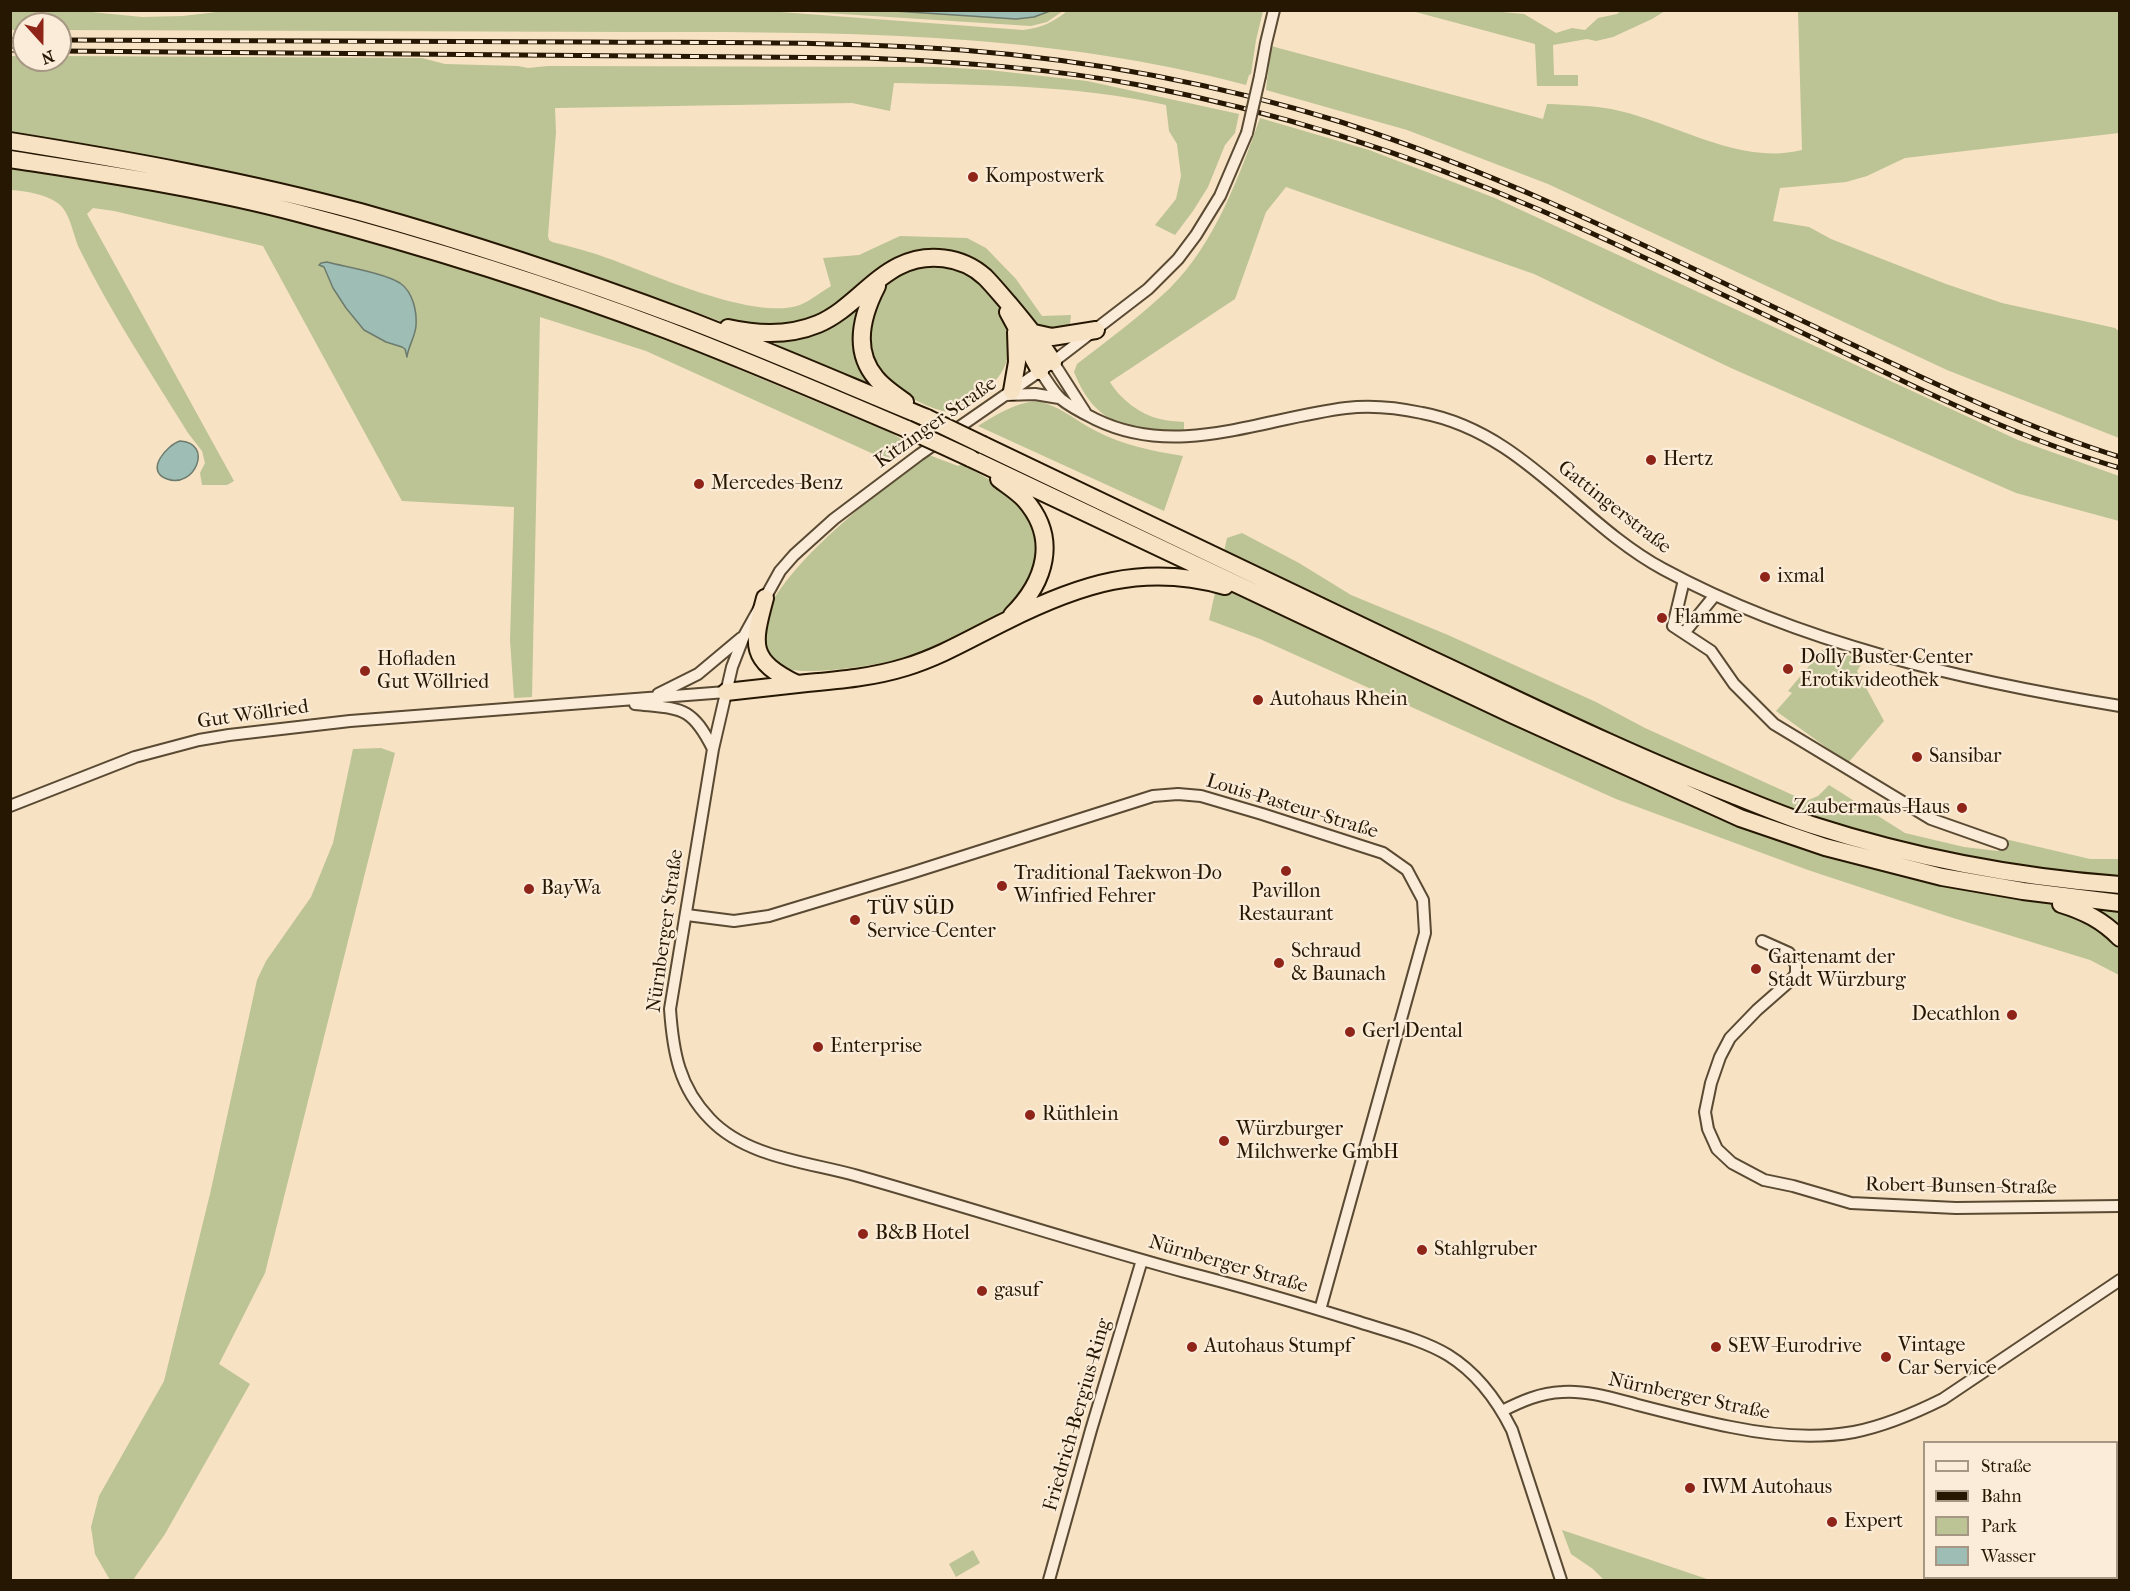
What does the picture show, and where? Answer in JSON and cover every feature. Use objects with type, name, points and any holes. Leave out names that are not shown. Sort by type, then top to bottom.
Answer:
[{"type":"highway","points":[[10,141],[144,163],[360,212],[557,273],[687,319],[927,418],[1632,754],[1750,802],[1810,824],[1933,858],[2031,876],[2120,885]]},
{"type":"highway","points":[[10,159],[141,180],[296,213],[466,261],[547,287],[668,330],[907,429],[1590,751],[1740,818],[1825,847],[1904,868],[2023,891],[2120,903]]},
{"type":"highway","points":[[687,319],[746,332],[771,334],[795,332],[819,324],[840,312],[899,266],[921,259],[942,258],[963,263],[984,276],[1034,333],[1047,366]]},
{"type":"highway","points":[[881,279],[866,307],[861,326],[862,349],[866,362],[876,378],[927,418]]},
{"type":"highway","points":[[998,292],[1016,329],[1047,366]]},
{"type":"highway","points":[[1009,393],[1017,362],[1016,329]]},
{"type":"highway","points":[[1034,333],[1052,337],[1096,330]]},
{"type":"highway","points":[[970,458],[1026,500],[1041,527],[1045,540],[1045,555],[1034,588],[1025,602],[1005,621]]},
{"type":"highway","points":[[726,692],[869,677],[906,667],[941,654],[1005,621],[1090,585],[1130,577],[1162,575],[1208,581],[1264,596]]},
{"type":"highway","points":[[765,598],[755,637],[757,650],[764,663],[773,671],[796,684]]},
{"type":"highway","points":[[2023,891],[2085,912],[2099,920],[2120,938]]},
{"type":"street","name":"Kitzinger Straße","points":[[726,692],[732,667],[744,636],[780,571],[794,555],[834,519],[919,455],[1096,330],[1148,289],[1184,251],[1220,196],[1247,133],[1274,10]]},
{"type":"street","name":"Gattingerstraße","points":[[1047,366],[1059,398],[1104,423],[1131,432],[1162,438],[1201,436],[1285,418],[1350,408],[1377,408],[1423,413],[1463,425],[1529,463],[1630,548],[1660,567],[1715,595],[1820,637],[1989,683],[2120,706]]},
{"type":"street","points":[[1047,366],[1087,415]]},
{"type":"street","points":[[1009,393],[1059,398]]},
{"type":"street","points":[[1684,580],[1673,626],[1711,651],[1734,684],[1774,724],[1931,819],[2002,844]]},
{"type":"street","points":[[1684,633],[1715,595]]},
{"type":"street","points":[[650,698],[698,674],[744,636]]},
{"type":"street","points":[[611,701],[726,692]]},
{"type":"street","name":"Nürnberger Straße","points":[[726,692],[713,749],[670,1009],[678,1068],[687,1090],[711,1120],[750,1146],[1320,1310],[1419,1341],[1450,1356],[1474,1374],[1502,1411],[1527,1399],[1572,1392],[1615,1399],[1742,1429],[1815,1435],[1853,1432],[1913,1413],[1943,1399],[2120,1280]]},
{"type":"street","points":[[611,701],[670,708],[684,712],[696,720],[713,749]]},
{"type":"street","name":"Gut Wöllried","points":[[10,806],[135,757],[199,740],[284,727],[611,701]]},
{"type":"street","name":"Louis-Pasteur-Straße","points":[[687,915],[734,921],[769,916],[1154,796],[1178,794],[1201,796],[1383,853],[1407,870],[1423,900],[1425,933],[1320,1310]]},
{"type":"street","name":"Robert-Bunsen-Straße","points":[[1762,941],[1789,953],[1796,964],[1796,974],[1730,1038],[1720,1057],[1711,1083],[1705,1112],[1708,1129],[1717,1149],[1732,1163],[1764,1180],[1851,1203],[1956,1208],[2120,1206]]},
{"type":"street","name":"Friedrich-Bergius-Ring","points":[[1049,1581],[1142,1260]]},
{"type":"street","points":[[1502,1411],[1512,1430],[1561,1581]]},
{"type":"green space","points":[[11,10],[81,11],[142,17],[183,16],[234,10],[753,10],[1023,30],[1047,24],[1067,11],[1263,11],[1251,74],[1246,85],[1170,67],[1093,54],[1017,44],[939,38],[784,33],[72,30],[72,12],[12,12],[11,30]]},
{"type":"green space","points":[[794,11],[1063,11],[1047,22],[1031,26]]},
{"type":"green space","points":[[1412,11],[1491,11],[1524,14],[1556,33],[1572,28],[1585,30],[1598,18],[1621,11],[1665,11],[1613,37],[1553,45],[1554,75],[1578,75],[1578,86],[1537,86],[1535,44]]},
{"type":"green space","points":[[1798,11],[2119,11],[2119,133],[1905,158],[1867,176],[1846,182],[1780,188],[1773,221],[1809,227],[1831,239],[1946,284],[2002,303],[2115,328],[2120,332],[2119,438],[1947,370],[1548,184],[1407,130],[1266,90],[1271,46],[1543,119],[1547,104],[1595,107],[1634,115],[1706,140],[1754,152],[1778,153],[1802,150]]},
{"type":"green space","points":[[11,56],[12,72],[72,72],[72,56],[422,58],[445,64],[528,68],[548,66],[940,67],[1087,81],[1239,114],[1235,133],[1225,145],[1208,187],[1175,235],[1155,225],[1176,199],[1181,176],[1177,144],[1169,131],[1166,105],[1132,98],[1065,90],[894,83],[890,111],[852,103],[555,108],[556,132],[548,236],[552,242],[603,256],[678,285],[732,302],[758,307],[781,308],[800,305],[831,286],[823,258],[859,255],[900,236],[967,238],[986,248],[1016,279],[1042,316],[1071,315],[1070,324],[1051,331],[1036,327],[1004,289],[922,253],[837,309],[798,328],[733,326],[538,257],[427,228],[11,138]]},
{"type":"green space","points":[[1260,118],[1369,150],[1495,198],[2018,440],[2119,476],[2119,521],[2016,493],[1731,368],[1534,274],[1286,187],[1266,212],[1235,299],[1110,382],[1125,400],[1138,410],[1163,420],[1184,422],[1184,435],[1132,427],[1117,422],[1104,415],[1093,405],[1083,391],[1074,372],[1077,364],[1148,308],[1186,270],[1213,230],[1224,208]]},
{"type":"green space","points":[[11,165],[155,187],[227,203],[400,247],[524,285],[661,332],[740,370],[892,433],[910,445],[889,461],[646,351],[540,317],[532,697],[514,698],[510,640],[514,507],[402,501],[263,246],[93,208],[87,214],[234,481],[227,485],[202,485],[200,473],[205,463],[202,451],[188,433],[105,297],[80,250],[66,213],[59,204],[42,195],[11,190]]},
{"type":"green space","points":[[943,264],[972,274],[995,297],[1012,337],[1013,359],[1007,359],[999,376],[985,391],[952,413],[924,404],[895,387],[874,364],[868,350],[866,335],[883,289],[889,280],[903,271]]},
{"type":"green space","points":[[872,290],[859,325],[887,396],[765,339],[796,335]]},
{"type":"green space","points":[[1036,401],[1059,409],[1115,440],[1149,450],[1183,456],[1164,511],[978,426],[1013,407]]},
{"type":"green space","points":[[929,455],[958,466],[962,464],[1011,492],[1041,535],[1036,568],[1025,590],[1010,606],[985,622],[940,645],[904,659],[809,671],[781,668],[776,665],[765,652],[761,641],[761,630],[769,608],[783,585],[826,538],[850,516],[916,462]]},
{"type":"green space","points":[[1242,533],[1299,563],[1351,595],[1448,635],[1596,702],[1645,728],[1806,801],[1818,796],[1829,785],[1905,833],[1964,847],[1998,851],[2005,839],[2090,859],[2119,859],[2119,975],[2090,960],[1808,870],[1616,799],[1260,639],[1209,620],[1227,538]]},
{"type":"green space","points":[[1824,648],[1864,660],[1857,671],[1884,721],[1848,763],[1776,711],[1792,693],[1788,691]]},
{"type":"green space","points":[[381,748],[395,753],[265,1273],[219,1364],[250,1384],[165,1534],[133,1580],[110,1580],[95,1554],[91,1527],[99,1496],[164,1381],[210,1194],[257,980],[266,961],[311,897],[333,843],[353,749]]},
{"type":"green space","points":[[2118,1451],[2119,1580],[2008,1580],[2118,1579]]},
{"type":"green space","points":[[1562,1530],[1710,1580],[1604,1580],[1593,1569],[1571,1554]]},
{"type":"green space","points":[[973,1550],[980,1563],[956,1577],[949,1564]]},
{"type":"green space","points":[[1928,1579],[2007,1579],[2004,1580],[1925,1580]]},
{"type":"water","points":[[894,11],[1050,11],[1034,17],[1016,19]]},
{"type":"water","points":[[327,262],[385,276],[400,283],[408,291],[415,308],[416,320],[407,357],[402,347],[386,342],[364,330],[333,288],[324,267],[319,265]]},
{"type":"water","points":[[180,441],[196,449],[197,464],[186,478],[167,479],[160,475],[158,470],[160,458]]},
{"type":"railway","points":[[72,40],[871,45],[1010,54],[1106,67],[1201,85],[1341,122],[1470,169],[1595,223],[1979,403],[2049,432],[2120,457]]},
{"type":"railway","points":[[72,51],[867,58],[1003,67],[1071,74],[1139,85],[1293,122],[1393,153],[1491,190],[1615,244],[1976,414],[2047,444],[2120,468]]},
{"type":"place","name":"Kompostwerk","points":[[973,177]]},
{"type":"place","name":"Hertz","points":[[1651,460]]},
{"type":"place","name":"Mercedes-Benz","points":[[699,484]]},
{"type":"place","name":"ixmal","points":[[1765,577]]},
{"type":"place","name":"Flamme","points":[[1662,618]]},
{"type":"place","name":"Dolly Buster Center Erotikvideothek","points":[[1788,669]]},
{"type":"place","name":"Hofladen Gut Wöllried","points":[[365,671]]},
{"type":"place","name":"Autohaus Rhein","points":[[1258,700]]},
{"type":"place","name":"Sansibar","points":[[1917,757]]},
{"type":"place","name":"Zaubermaus-Haus","points":[[1962,808]]},
{"type":"place","name":"Pavillon Restaurant","points":[[1286,871]]},
{"type":"place","name":"Traditional Taekwon-Do Winfried Fehrer","points":[[1002,886]]},
{"type":"place","name":"BayWa","points":[[529,889]]},
{"type":"place","name":"TÜV SÜD Service-Center","points":[[855,920]]},
{"type":"place","name":"Schraud & Baunach","points":[[1279,963]]},
{"type":"place","name":"Gartenamt der Stadt Würzburg","points":[[1756,969]]},
{"type":"place","name":"Decathlon","points":[[2012,1015]]},
{"type":"place","name":"Gerl Dental","points":[[1350,1032]]},
{"type":"place","name":"Enterprise","points":[[818,1047]]},
{"type":"place","name":"Rüthlein","points":[[1030,1115]]},
{"type":"place","name":"Würzburger Milchwerke GmbH","points":[[1224,1141]]},
{"type":"place","name":"B&B Hotel","points":[[863,1234]]},
{"type":"place","name":"Stahlgruber","points":[[1422,1250]]},
{"type":"place","name":"gasuf","points":[[982,1291]]},
{"type":"place","name":"Autohaus Stumpf","points":[[1192,1347]]},
{"type":"place","name":"SEW-Eurodrive","points":[[1716,1347]]},
{"type":"place","name":"Vintage Car Service","points":[[1886,1357]]},
{"type":"place","name":"IWM Autohaus","points":[[1690,1488]]},
{"type":"place","name":"Expert","points":[[1832,1522]]}]
